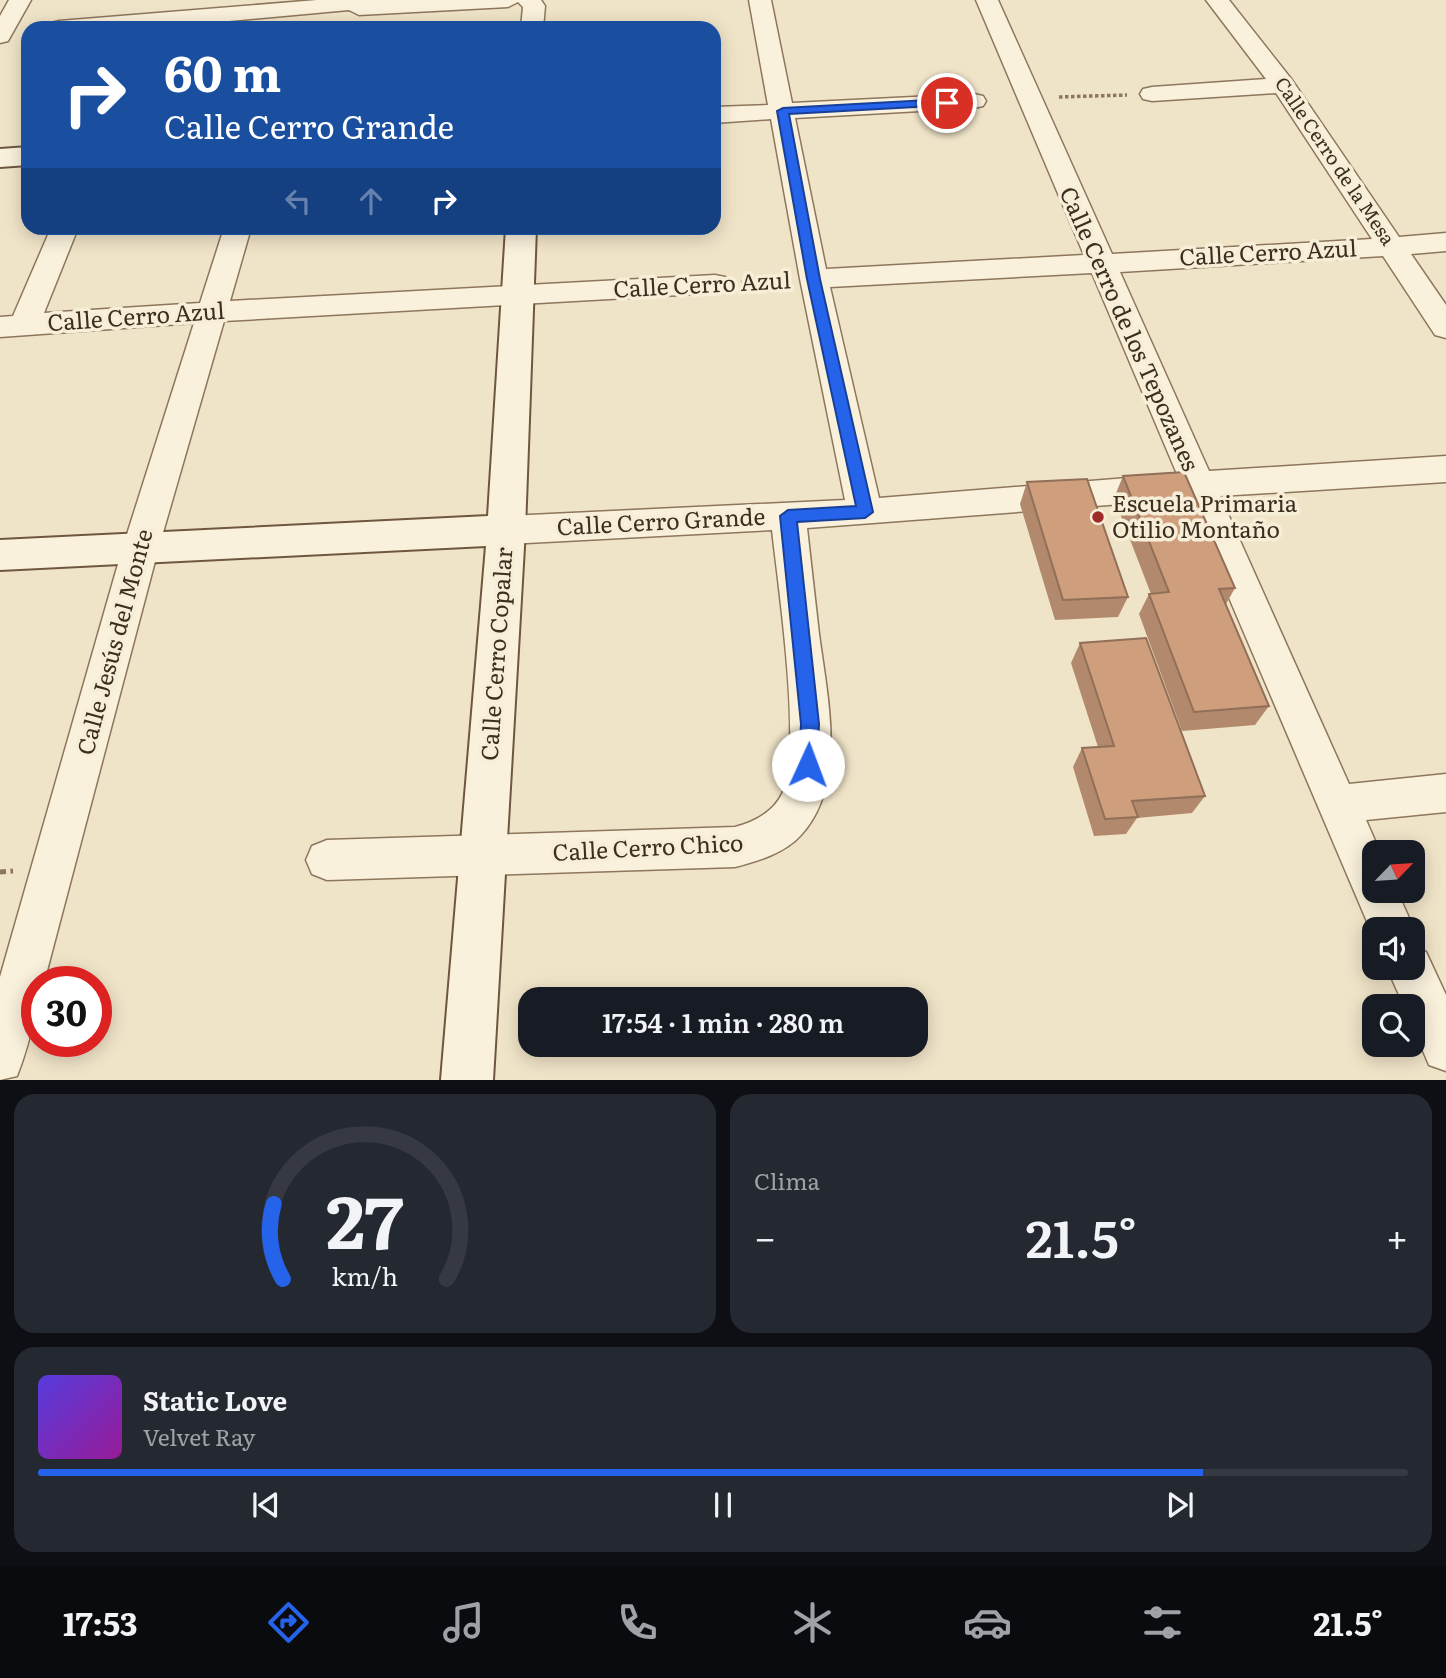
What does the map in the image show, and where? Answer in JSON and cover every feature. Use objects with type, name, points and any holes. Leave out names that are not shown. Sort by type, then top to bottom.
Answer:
[{"type":"street","points":[[1,34],[20,0]]},
{"type":"street","points":[[141,21],[149,0]]},
{"type":"street","points":[[177,21],[297,12],[382,0]]},
{"type":"street","points":[[338,6],[380,8],[508,0]]},
{"type":"street","points":[[529,0],[534,6],[533,21]]},
{"type":"street","points":[[760,0],[814,279],[865,512]]},
{"type":"street","name":"Calle Cerro de los Tepozanes","points":[[987,0],[1362,862]]},
{"type":"street","name":"Calle Cerro de la Mesa","points":[[1217,0],[1283,85],[1446,327]]},
{"type":"street","points":[[1,34],[21,31]]},
{"type":"street","points":[[1152,94],[1283,85]]},
{"type":"street","points":[[721,115],[974,101]]},
{"type":"street","points":[[0,158],[21,156]]},
{"type":"street","points":[[13,326],[60,235]]},
{"type":"street","name":"Calle Jesús del Monte","points":[[0,1059],[140,550],[235,235]]},
{"type":"street","name":"Calle Cerro Copalar","points":[[467,1080],[506,530],[521,235]]},
{"type":"street","name":"Calle Cerro Azul","points":[[814,279],[1336,251],[1392,244],[1446,242]]},
{"type":"street","name":"Calle Cerro Azul","points":[[13,326],[213,311],[518,297],[715,284]]},
{"type":"street","name":"Calle Cerro Grande","points":[[0,555],[865,512],[1197,485],[1446,469]]},
{"type":"street","name":"Calle Cerro Chico","points":[[327,860],[735,847],[769,838],[790,817],[800,801],[808,765],[810,724],[788,516]]},
{"type":"street","points":[[1336,804],[1446,793]]},
{"type":"street","points":[[1415,980],[1446,1048]]},
{"type":"path","name":"Calle Cerro Azul","points":[[715,284],[814,279]]},
{"type":"building","points":[[1184,472],[1235,588],[1219,589],[1269,706],[1194,712],[1149,594],[1169,592],[1123,476]]},
{"type":"building","points":[[1087,479],[1128,597],[1063,600],[1027,482]]},
{"type":"building","points":[[1146,638],[1205,796],[1132,801],[1138,817],[1105,819],[1082,748],[1114,746],[1080,643]]},
{"type":"place","name":"Escuela Primaria Otilio Montaño","points":[[1098,517]]},
{"type":"route","points":[[808,765],[810,724],[788,516],[865,512],[814,279],[783,111],[947,103]]}]
